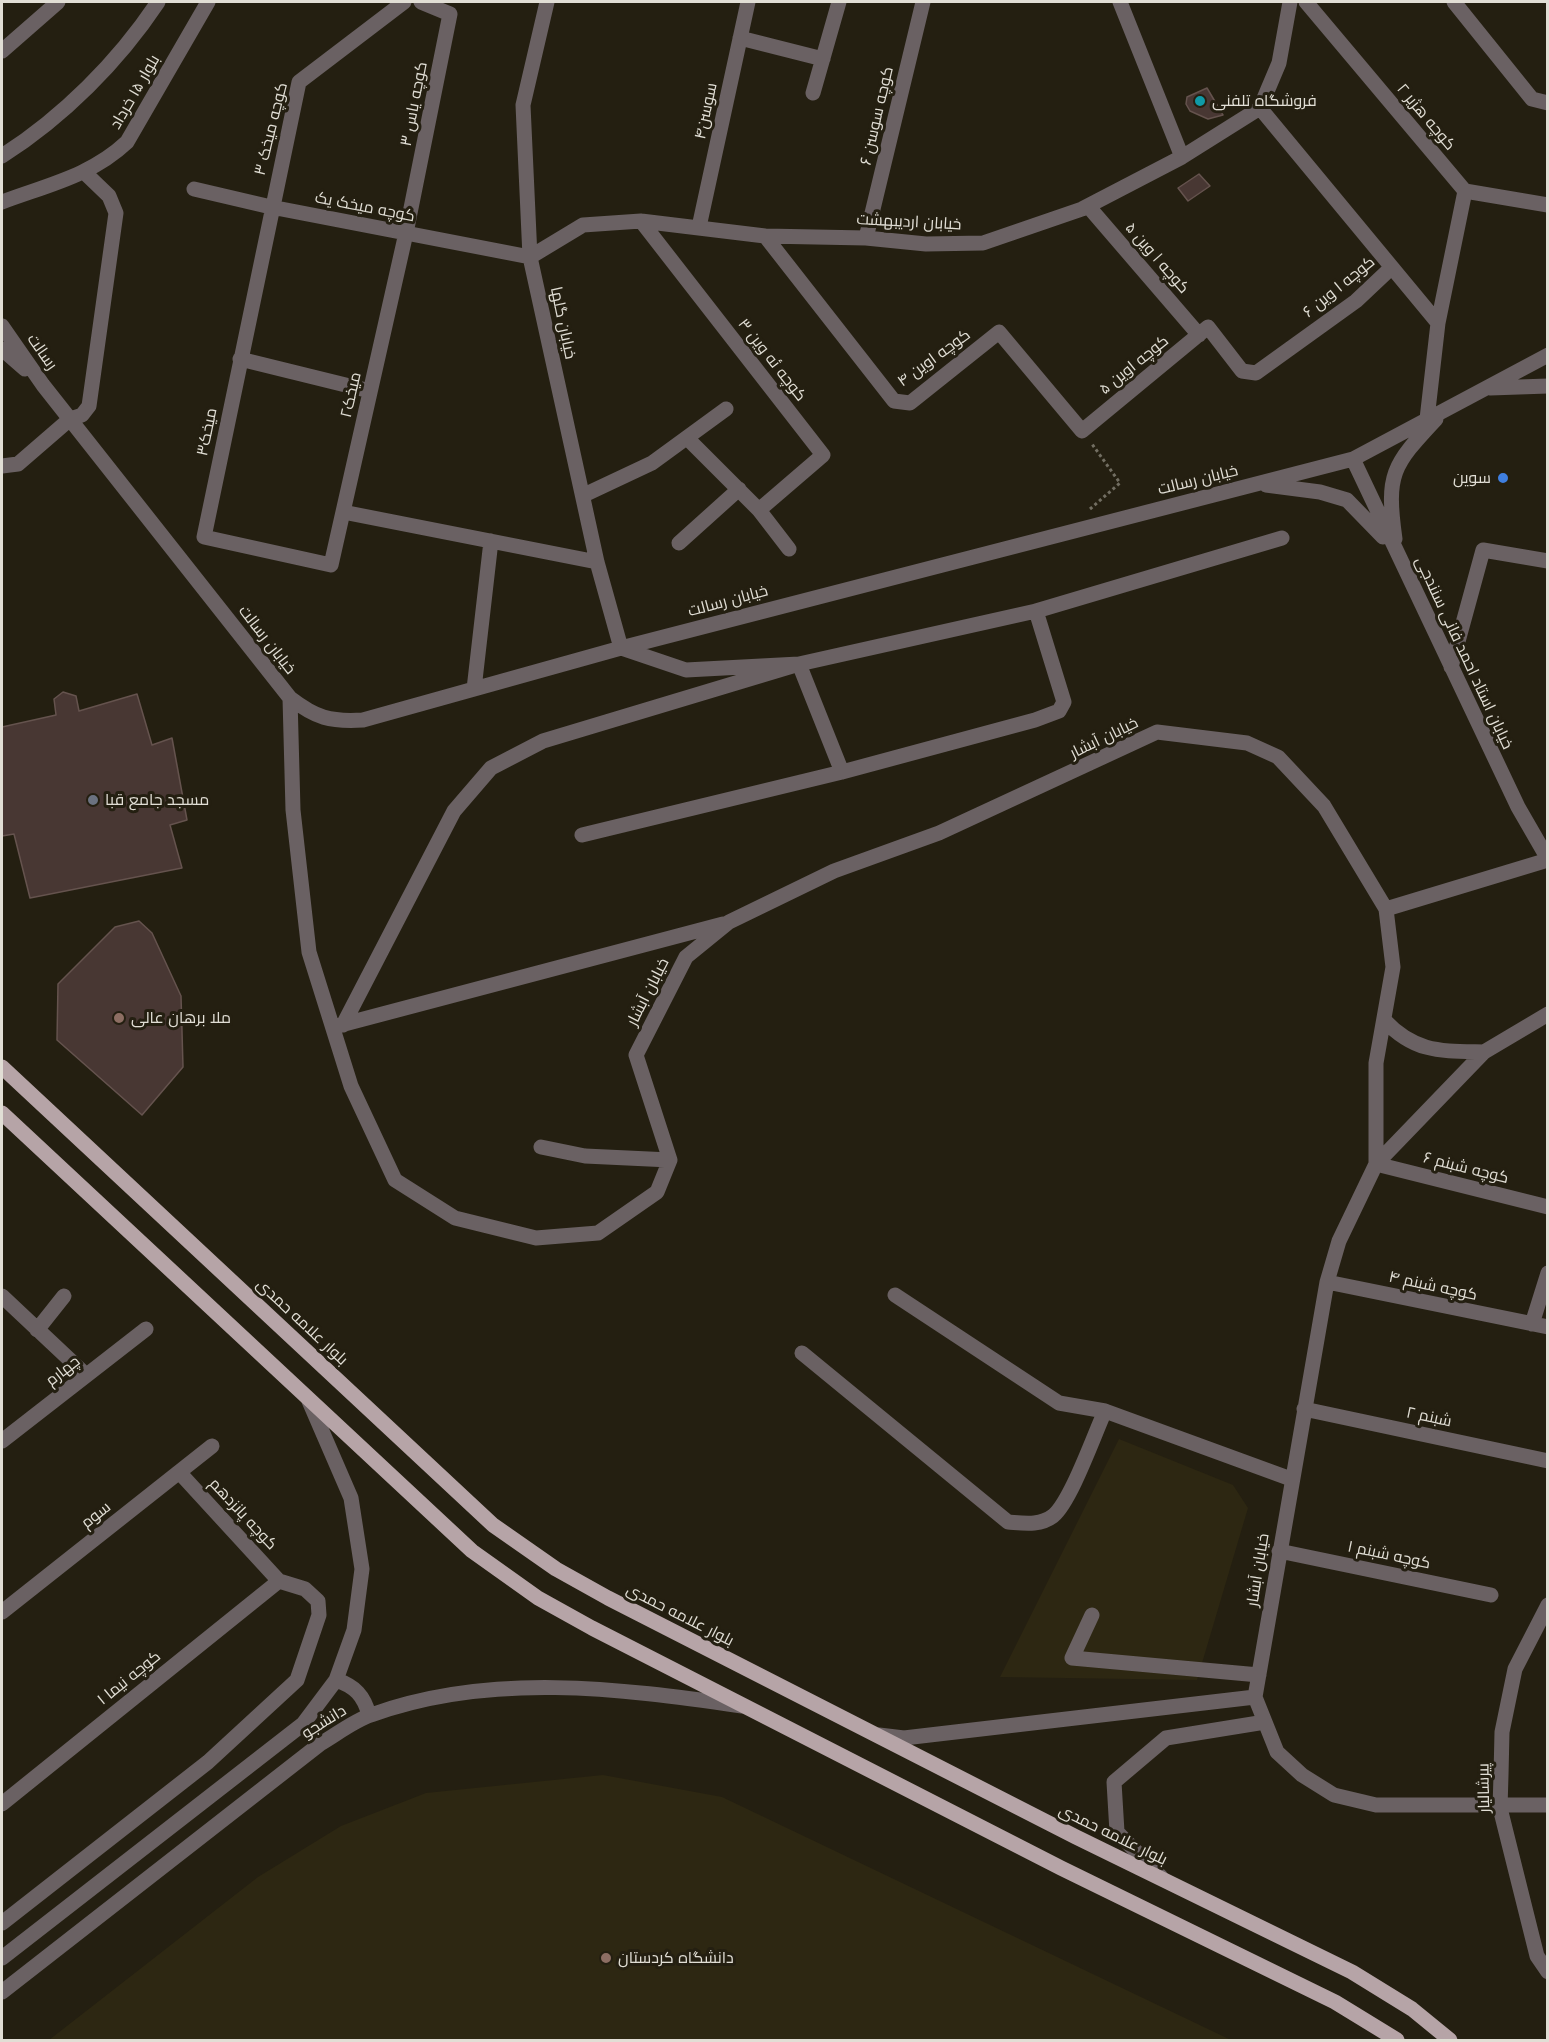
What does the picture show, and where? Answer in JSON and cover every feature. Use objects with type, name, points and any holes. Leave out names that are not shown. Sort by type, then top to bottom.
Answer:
[{"type":"main road","name":"بلوار علامه حمدی","points":[[2,1067],[493,1525],[556,1569],[871,1734],[1352,1972],[1412,2009],[1450,2040]]},
{"type":"main road","points":[[4,1119],[472,1551],[538,1598],[742,1706],[1061,1868],[1335,2002],[1396,2040]]},
{"type":"street","points":[[2,51],[58,2]]},
{"type":"street","name":"بلوار ۱۵ خرداد","points":[[2,156],[22,143],[82,92],[137,33],[158,2]]},
{"type":"street","name":"بلوار ۱۵ خرداد","points":[[2,202],[84,172],[108,160],[127,142],[208,2]]},
{"type":"street","name":"کوچه میخک ۳","points":[[271,207],[299,82],[404,2]]},
{"type":"street","name":"کوچه یاس ۳","points":[[406,233],[450,14],[420,2]]},
{"type":"street","name":"خیابان گلها","points":[[547,2],[523,105],[530,256],[597,562],[621,648]]},
{"type":"street","name":"سوسن۴","points":[[699,227],[748,2]]},
{"type":"street","points":[[813,93],[839,2]]},
{"type":"street","name":"کوچه سوسن ۶","points":[[866,238],[923,2]]},
{"type":"street","points":[[1120,2],[1182,158]]},
{"type":"street","points":[[1260,108],[1279,63],[1290,2]]},
{"type":"street","name":"کوچه هژیر ۲","points":[[1306,2],[1465,191]]},
{"type":"street","points":[[1454,2],[1532,99],[1548,103]]},
{"type":"street","points":[[740,38],[823,59]]},
{"type":"street","name":"خیابان اردیبهشت","points":[[530,256],[583,225],[641,221],[765,236],[866,238],[926,244],[983,243],[1088,206],[1182,158],[1260,108]]},
{"type":"street","name":"کوچه ا وین ۶","points":[[1203,331],[1242,371],[1256,373],[1356,301],[1391,268],[1260,108]]},
{"type":"street","points":[[2,466],[18,464],[70,419],[82,415],[89,406],[116,213],[109,196],[84,172]]},
{"type":"street","name":"کوچه میخک یک","points":[[194,189],[271,207],[530,256]]},
{"type":"street","points":[[1427,419],[1438,323],[1465,191],[1548,205]]},
{"type":"street","name":"کوچه ا وین ۵","points":[[1088,206],[1203,331]]},
{"type":"street","name":"میخک۳","points":[[271,207],[204,537],[331,565]]},
{"type":"street","name":"کوچه ئه وین ۳","points":[[641,221],[823,454],[759,510]]},
{"type":"street","name":"میخک۲","points":[[331,565],[406,233]]},
{"type":"street","name":"کوچه اوین ۴","points":[[765,236],[894,401],[909,403],[999,332],[1082,431]]},
{"type":"street","points":[[1391,268],[1438,323]]},
{"type":"street","name":"رسالت","points":[[2,326],[43,385]]},
{"type":"street","name":"کوچه اوین ۵","points":[[1082,431],[1203,331]]},
{"type":"street","name":"رسالت","points":[[2,349],[43,385]]},
{"type":"street","name":"خیابان رسالت","points":[[43,385],[290,698],[311,714],[336,721],[354,721],[621,648],[1353,459],[1548,355]]},
{"type":"street","points":[[240,359],[370,391]]},
{"type":"street","points":[[1487,388],[1548,386]]},
{"type":"street","points":[[584,495],[652,463],[688,439],[726,409]]},
{"type":"street","points":[[1397,553],[1390,485],[1406,452],[1445,410]]},
{"type":"street","points":[[688,439],[759,510],[789,549]]},
{"type":"street","name":"خیابان استاد احمد فانی سنندجی","points":[[1353,459],[1518,807],[1548,860]]},
{"type":"street","points":[[1257,483],[1320,492],[1347,500],[1372,523],[1397,553]]},
{"type":"street","points":[[679,543],[739,489]]},
{"type":"street","points":[[343,512],[597,562]]},
{"type":"street","points":[[337,1026],[454,811],[491,768],[543,741],[799,664],[1036,611],[1282,538]]},
{"type":"street","points":[[474,689],[491,541]]},
{"type":"street","points":[[1451,667],[1483,550],[1548,561]]},
{"type":"street","points":[[582,835],[842,772],[1035,720],[1059,711],[1064,702],[1036,611]]},
{"type":"street","points":[[621,648],[686,670],[799,664]]},
{"type":"street","points":[[799,664],[842,772]]},
{"type":"street","points":[[290,698],[293,810],[309,952],[337,1026],[351,1086],[394,1180],[455,1218],[536,1238],[598,1233],[657,1192],[670,1160],[585,1156],[541,1147]]},
{"type":"street","name":"خیابان آبشار","points":[[670,1160],[636,1055],[686,957],[729,922],[834,871],[939,833],[1156,732],[1247,743],[1278,757],[1324,806],[1386,909],[1393,967],[1376,1063],[1376,1164]]},
{"type":"street","points":[[1386,909],[1548,860]]},
{"type":"street","points":[[337,1026],[729,922]]},
{"type":"street","name":"خیابان آبشار","points":[[1255,1697],[1327,1282],[1339,1240],[1376,1164],[1484,1052],[1548,1014]]},
{"type":"street","points":[[1384,1020],[1411,1044],[1440,1051],[1484,1052]]},
{"type":"street","name":"کوچه شبنم ۶","points":[[1376,1164],[1548,1207]]},
{"type":"street","points":[[1532,1324],[1548,1273]]},
{"type":"street","name":"کوچه شبنم ۴","points":[[1327,1282],[1548,1327]]},
{"type":"street","points":[[895,1295],[1059,1403],[1105,1412],[1291,1479]]},
{"type":"street","points":[[2,1296],[86,1375]]},
{"type":"street","points":[[37,1330],[64,1296]]},
{"type":"street","name":"چهارم","points":[[2,1441],[146,1329]]},
{"type":"street","points":[[802,1353],[1008,1522],[1036,1523],[1053,1516],[1066,1497],[1105,1412]]},
{"type":"street","name":"دانشجو","points":[[2,1958],[303,1724],[336,1680],[354,1630],[362,1569],[351,1498],[309,1401]]},
{"type":"street","name":"شبنم ۲","points":[[1304,1409],[1548,1461]]},
{"type":"street","name":"سوم","points":[[2,1612],[212,1446]]},
{"type":"street","name":"کوچه پانزدهم","points":[[179,1472],[279,1581]]},
{"type":"street","name":"کوچه شبنم ۱","points":[[1279,1551],[1491,1595]]},
{"type":"street","points":[[2,1923],[208,1762],[297,1680],[319,1616],[318,1600],[305,1589],[279,1581]]},
{"type":"street","name":"کوچه نیما ۱","points":[[2,1804],[279,1581]]},
{"type":"street","name":"پیرشالیار","points":[[1548,1605],[1515,1669],[1502,1732],[1500,1808],[1537,1956],[1548,1971]]},
{"type":"street","points":[[1092,1615],[1072,1658],[1259,1675]]},
{"type":"street","points":[[336,1680],[349,1684],[359,1692],[366,1703],[369,1715]]},
{"type":"street","name":"دانشجو","points":[[2,1992],[320,1744],[369,1715],[429,1698],[496,1687],[654,1693],[742,1706]]},
{"type":"street","points":[[871,1734],[904,1738],[1255,1697],[1277,1752],[1302,1775],[1334,1795],[1376,1805],[1500,1808],[1548,1805]]},
{"type":"street","points":[[1163,1880],[1117,1832],[1114,1782],[1166,1738],[1265,1722]]},
{"type":"path","points":[[1082,431],[1120,483],[1087,511]]},
{"type":"shaded area","points":[[1119,1439],[1233,1485],[1248,1508],[1197,1680],[1000,1677]]},
{"type":"shaded area","name":"دانشگاه کردستان","points":[[603,1775],[722,1797],[1231,2040],[49,2040],[258,1877],[341,1826],[426,1793]]},
{"type":"building","name":"فروشگاه تلفنی","points":[[1207,88],[1223,115],[1208,119],[1190,111],[1186,104],[1187,97]]},
{"type":"building","points":[[1199,174],[1210,186],[1188,201],[1178,188]]},
{"type":"building","name":"مسجد جامع قبا","points":[[63,692],[76,696],[79,711],[137,694],[152,745],[172,738],[187,820],[170,825],[182,868],[30,898],[14,834],[2,836],[2,727],[56,715],[54,699]]},
{"type":"building","name":"ملا برهان عالی","points":[[139,921],[152,933],[181,996],[183,1067],[142,1115],[57,1040],[58,984],[115,927]]},
{"type":"place","name":"فروشگاه تلفنی","points":[[1200,101]]},
{"type":"place","name":"سوین","points":[[1503,478]]},
{"type":"place","name":"مسجد جامع قبا","points":[[93,800]]},
{"type":"place","name":"ملا برهان عالی","points":[[119,1018]]},
{"type":"place","name":"دانشگاه کردستان","points":[[606,1958]]}]
